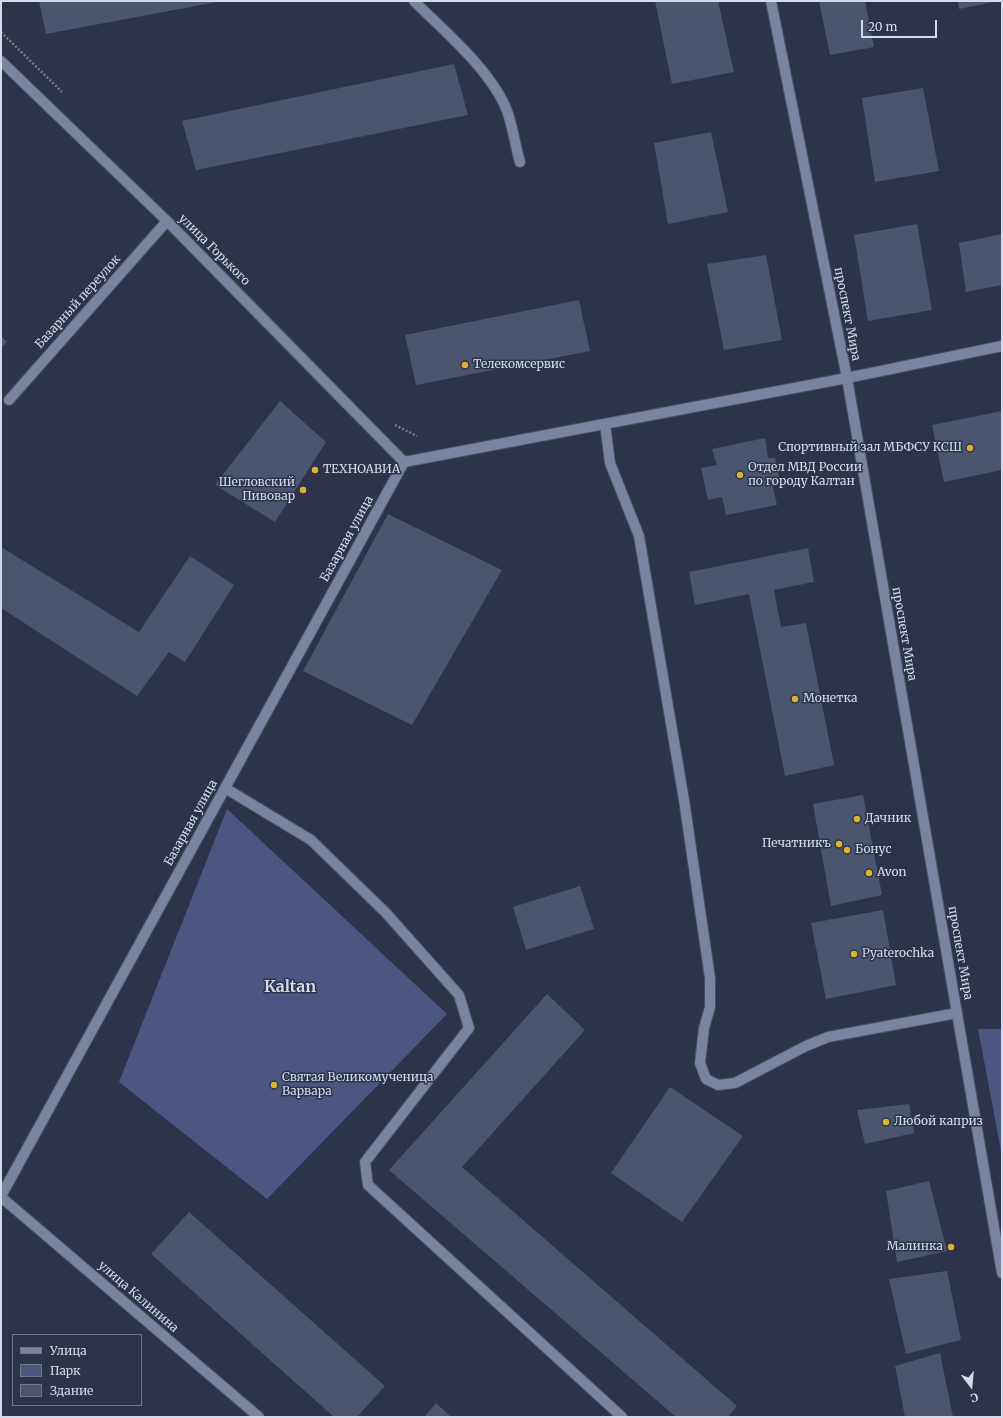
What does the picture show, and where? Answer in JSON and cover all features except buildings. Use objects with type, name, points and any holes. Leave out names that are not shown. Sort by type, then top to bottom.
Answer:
[{"type":"street","points":[[414,1],[477,66],[496,89],[507,111],[520,162]]},
{"type":"street","name":"проспект Мира","points":[[771,1],[847,378],[1002,1273]]},
{"type":"street","name":"улица Горького","points":[[1,61],[167,221],[404,462]]},
{"type":"street","name":"Базарный переулок","points":[[9,400],[167,221]]},
{"type":"street","points":[[404,462],[847,378],[1002,346]]},
{"type":"street","points":[[605,424],[610,463],[639,536],[684,800],[710,978],[710,1007],[704,1028],[700,1063],[706,1079],[718,1085],[735,1083],[806,1046],[828,1037],[957,1013]]},
{"type":"street","name":"Базарная улица","points":[[1,1196],[404,462]]},
{"type":"street","points":[[225,788],[311,840],[386,913],[459,995],[469,1028],[365,1162],[368,1185],[622,1417]]},
{"type":"street","name":"улица Калинина","points":[[1,1196],[259,1417]]},
{"type":"green space","points":[[227,809],[447,1014],[267,1199],[119,1082]]},
{"type":"green space","points":[[978,1029],[1002,1029],[1002,1156]]},
{"type":"place","name":"Телекомсервис","points":[[465,365]]},
{"type":"place","name":"Спортивный зал МБФСУ КСШ","points":[[970,448]]},
{"type":"place","name":"ТЕХНОАВИА","points":[[315,470]]},
{"type":"place","name":"Отдел МВД России по городу Калтан","points":[[740,475]]},
{"type":"place","name":"Шегловский Пивовар","points":[[303,490]]},
{"type":"place","name":"Монетка","points":[[795,699]]},
{"type":"place","name":"Дачник","points":[[857,819]]},
{"type":"place","name":"Печатникъ","points":[[839,844]]},
{"type":"place","name":"Бонус","points":[[847,850]]},
{"type":"place","name":"Avon","points":[[869,873]]},
{"type":"place","name":"Pyaterochka","points":[[854,954]]},
{"type":"place","name":"Святая Великомученица Варвара","points":[[274,1085]]},
{"type":"place","name":"Любой каприз","points":[[886,1122]]},
{"type":"place","name":"Малинка","points":[[951,1247]]},
{"type":"district","name":"Kaltan","points":[[290,987]]}]
